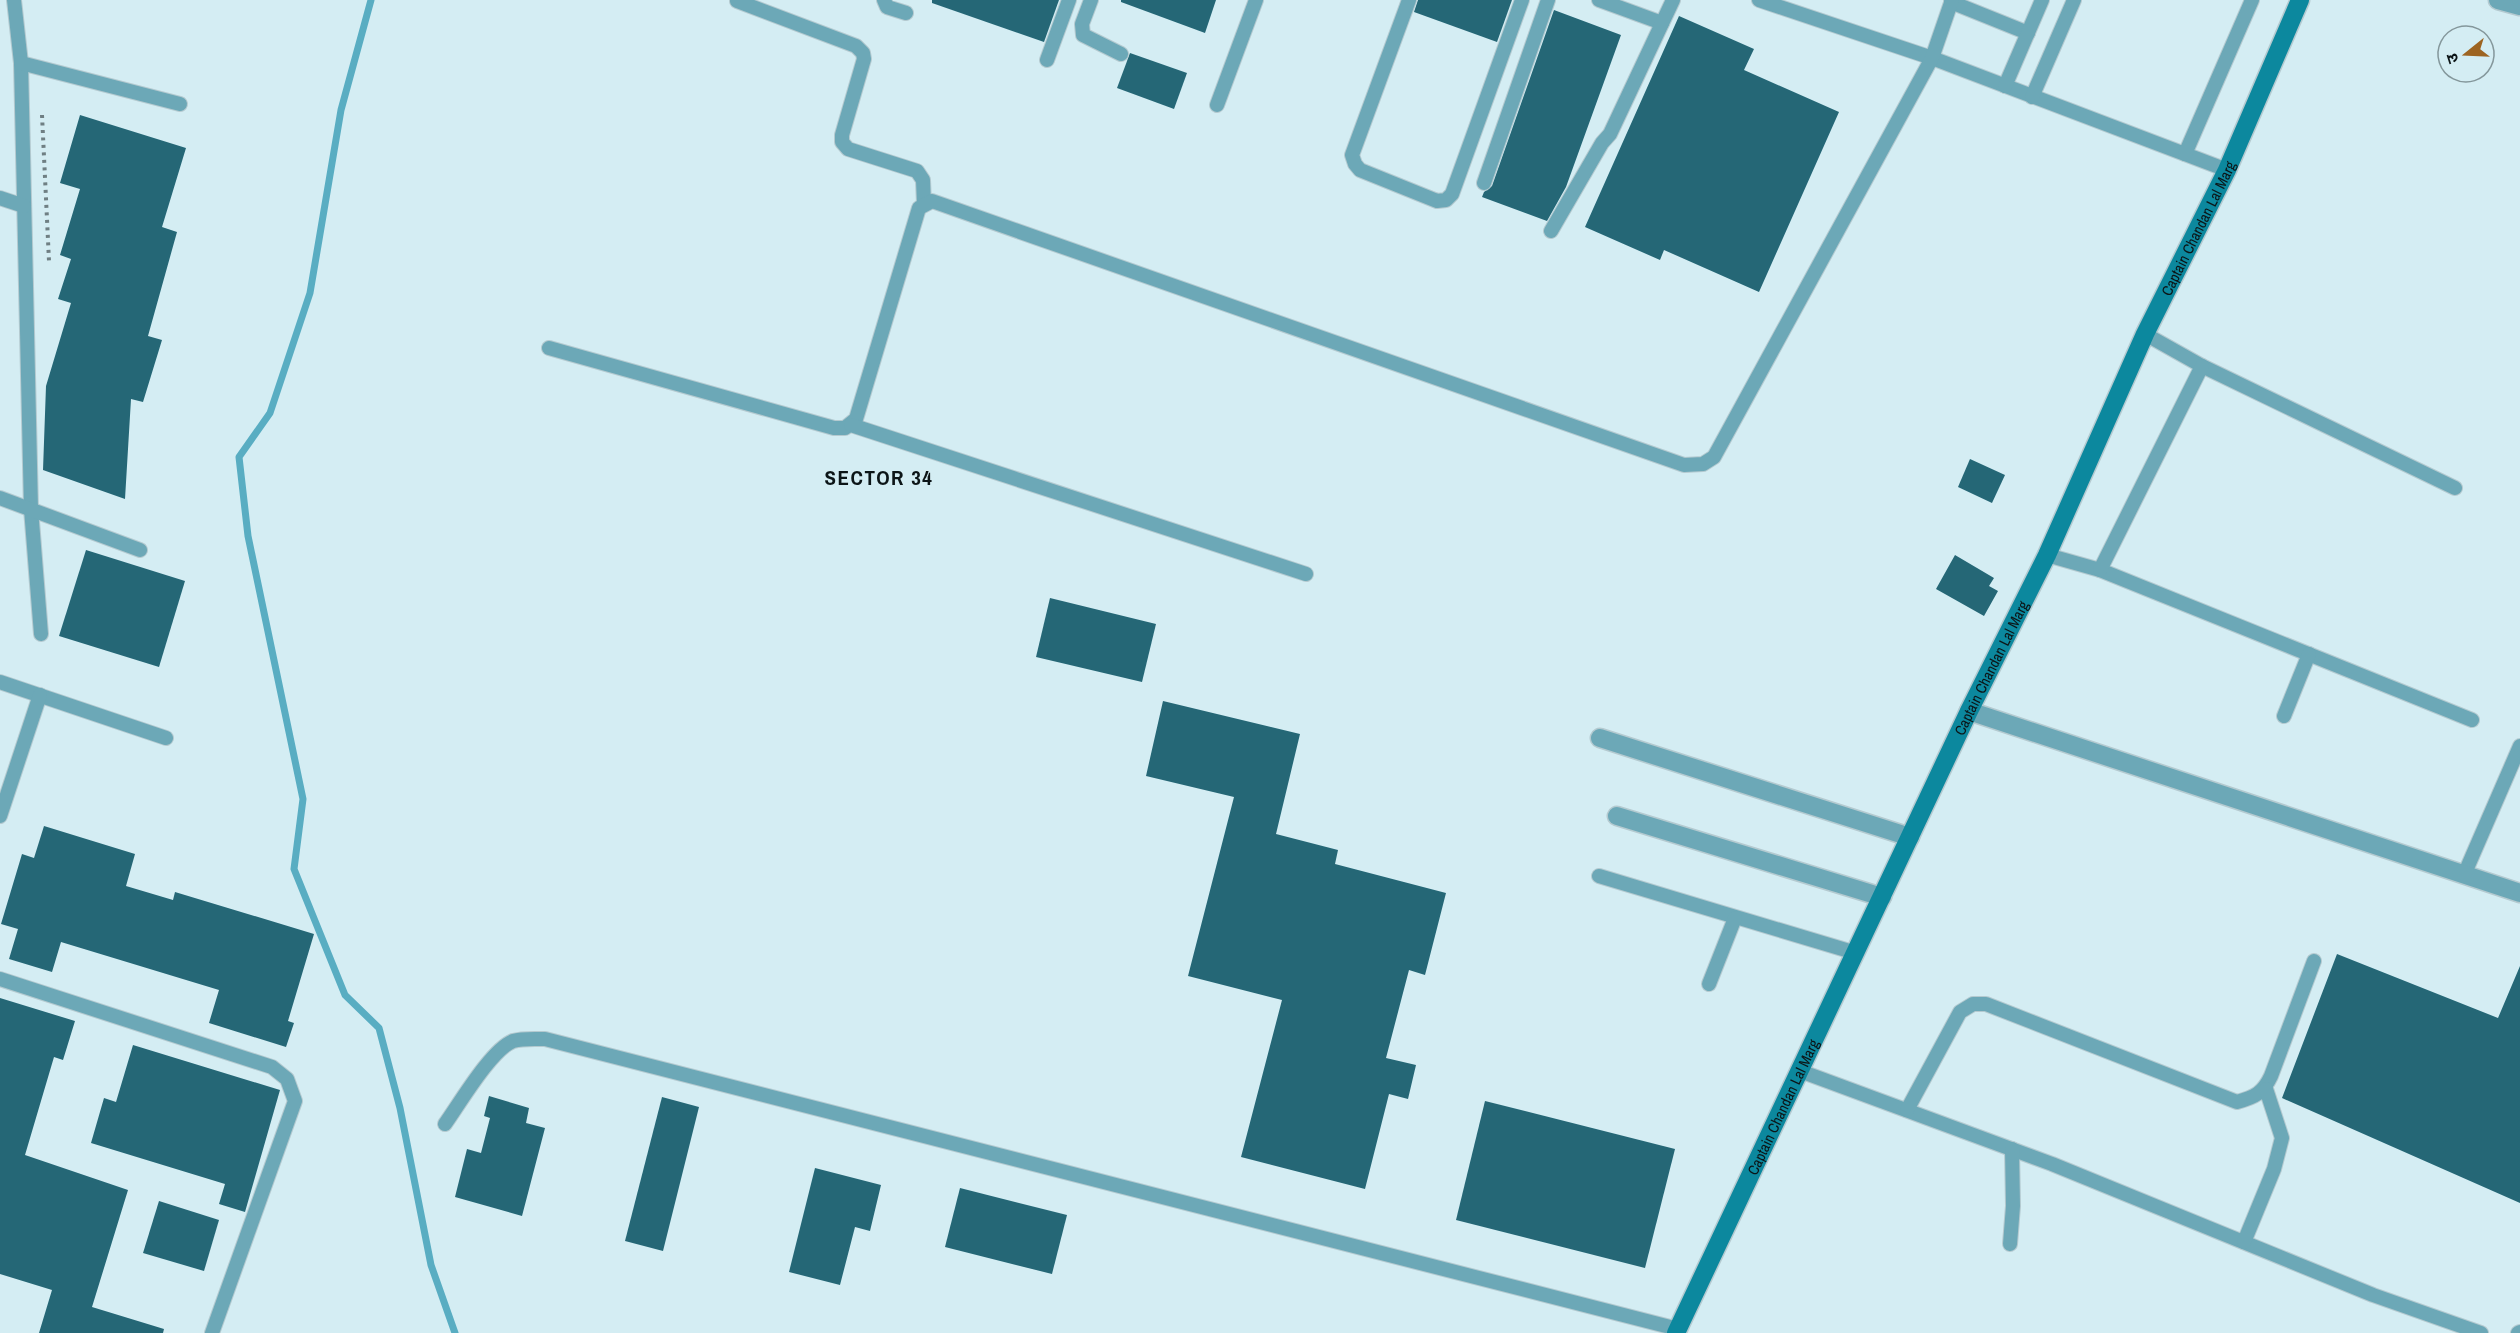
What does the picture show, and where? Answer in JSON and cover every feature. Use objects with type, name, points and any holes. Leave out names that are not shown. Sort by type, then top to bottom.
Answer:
[{"type":"street","name":"Captain Chandan Lal Marg","points":[[1677,1331],[1969,711],[2047,555],[2145,334],[2227,170],[2300,0]]},
{"type":"street","points":[[2499,0],[2520,6]]},
{"type":"street","points":[[1969,711],[2520,893]]},
{"type":"street","points":[[1599,738],[1910,837]]},
{"type":"street","points":[[1617,816],[1882,897]]},
{"type":"lane","points":[[14,0],[21,63],[31,509],[41,634]]},
{"type":"lane","points":[[884,0],[887,7],[906,13]]},
{"type":"lane","points":[[1047,60],[1069,0]]},
{"type":"lane","points":[[1091,0],[1082,24],[1083,35],[1121,54]]},
{"type":"lane","points":[[1217,105],[1256,0]]},
{"type":"lane","points":[[1409,0],[1352,155],[1360,170],[1437,201],[1446,200],[1452,194],[1522,0]]},
{"type":"lane","points":[[1484,183],[1548,0]]},
{"type":"lane","points":[[1599,0],[1662,23]]},
{"type":"lane","points":[[1551,231],[1602,142],[1610,134],[1673,0]]},
{"type":"lane","points":[[1759,0],[1932,58],[2227,170]]},
{"type":"lane","points":[[2005,86],[2042,0]]},
{"type":"lane","points":[[2032,96],[2074,0]]},
{"type":"lane","points":[[2185,154],[2252,0]]},
{"type":"lane","points":[[737,1],[856,46],[864,53],[842,142],[848,149],[917,171],[922,180],[924,204]]},
{"type":"lane","points":[[549,348],[834,428],[845,428],[856,419],[919,208],[932,201],[1673,461],[1694,465],[1703,464],[1714,457],[1932,58],[1952,1],[2028,33]]},
{"type":"lane","points":[[21,63],[180,104]]},
{"type":"lane","points":[[0,198],[24,206]]},
{"type":"lane","points":[[2145,334],[2202,366],[2455,488]]},
{"type":"lane","points":[[2100,570],[2202,366]]},
{"type":"lane","points":[[851,425],[1306,574]]},
{"type":"lane","points":[[0,498],[140,550]]},
{"type":"lane","points":[[2047,555],[2100,570],[2472,720]]},
{"type":"lane","points":[[2284,716],[2309,654]]},
{"type":"lane","points":[[0,682],[166,738]]},
{"type":"lane","points":[[0,816],[40,694]]},
{"type":"lane","points":[[2464,875],[2520,746]]},
{"type":"lane","points":[[1599,876],[1856,953]]},
{"type":"lane","points":[[1708,984],[1735,918]]},
{"type":"lane","points":[[1907,1110],[1960,1012],[1972,1004],[1986,1004],[2237,1102],[2255,1097],[2265,1089],[2314,961]]},
{"type":"lane","points":[[0,979],[272,1067],[287,1079],[295,1101],[212,1333]]},
{"type":"lane","points":[[445,1124],[498,1050],[513,1041],[527,1038],[545,1039],[1677,1331]]},
{"type":"lane","points":[[1800,1071],[2012,1149],[2373,1295],[2481,1333]]},
{"type":"lane","points":[[2244,1242],[2274,1169],[2282,1138],[2265,1089]]},
{"type":"lane","points":[[2010,1244],[2013,1206],[2012,1149]]},
{"type":"path","points":[[42,114],[49,261]]},
{"type":"building","points":[[932,0],[1059,0],[1044,42],[932,3]]},
{"type":"building","points":[[1121,0],[1216,0],[1205,33],[1121,2]]},
{"type":"building","points":[[1418,0],[1512,0],[1497,42],[1414,12]]},
{"type":"building","points":[[1554,10],[1621,35],[1566,187],[1547,221],[1482,197],[1484,192],[1492,186]]},
{"type":"building","points":[[1679,16],[1754,49],[1744,70],[1839,112],[1759,292],[1664,250],[1660,260],[1585,227]]},
{"type":"building","points":[[1130,53],[1187,73],[1174,109],[1117,88]]},
{"type":"building","points":[[80,115],[186,148],[162,227],[177,232],[148,336],[162,340],[143,402],[131,399],[125,499],[43,470],[46,386],[71,303],[58,299],[71,259],[60,255],[80,189],[60,183]]},
{"type":"building","points":[[1970,459],[2005,475],[1992,503],[1958,487]]},
{"type":"building","points":[[86,550],[185,581],[159,667],[59,636]]},
{"type":"building","points":[[1955,555],[1994,578],[1989,586],[1998,591],[1984,616],[1936,589]]},
{"type":"building","points":[[1050,598],[1156,624],[1142,682],[1036,657]]},
{"type":"building","points":[[1163,701],[1300,734],[1276,834],[1338,850],[1335,864],[1446,893],[1425,975],[1409,970],[1386,1058],[1416,1065],[1408,1099],[1389,1094],[1365,1189],[1241,1157],[1282,1000],[1188,976],[1234,797],[1146,776]]},
{"type":"building","points":[[44,826],[135,854],[126,886],[173,900],[175,892],[314,934],[288,1021],[294,1023],[286,1047],[209,1023],[219,990],[61,942],[52,972],[9,959],[18,929],[1,924],[22,854],[34,858]]},
{"type":"building","points":[[2337,954],[2498,1018],[2520,966],[2520,1203],[2282,1098]]},
{"type":"building","points":[[0,998],[75,1021],[63,1060],[54,1057],[25,1155],[128,1190],[92,1307],[164,1329],[163,1333],[39,1333],[52,1290],[0,1274]]},
{"type":"building","points":[[133,1045],[280,1090],[245,1212],[219,1204],[225,1184],[91,1143],[104,1098],[116,1102]]},
{"type":"building","points":[[489,1096],[529,1108],[526,1123],[545,1128],[522,1216],[455,1197],[467,1149],[481,1153],[490,1118],[484,1116]]},
{"type":"building","points":[[662,1097],[699,1107],[663,1251],[625,1241]]},
{"type":"building","points":[[1485,1101],[1675,1149],[1645,1268],[1456,1220]]},
{"type":"building","points":[[815,1168],[881,1185],[870,1231],[855,1227],[840,1285],[789,1272]]},
{"type":"building","points":[[960,1188],[1067,1215],[1052,1274],[945,1247]]},
{"type":"building","points":[[159,1201],[219,1220],[204,1271],[143,1253]]},
{"type":"waterway","points":[[371,0],[341,110],[310,293],[270,413],[239,457],[248,536],[303,799],[294,869],[345,995],[379,1028],[400,1108],[431,1265],[455,1333]]},
{"type":"district","name":"SECTOR 34","points":[[879,477]]}]
